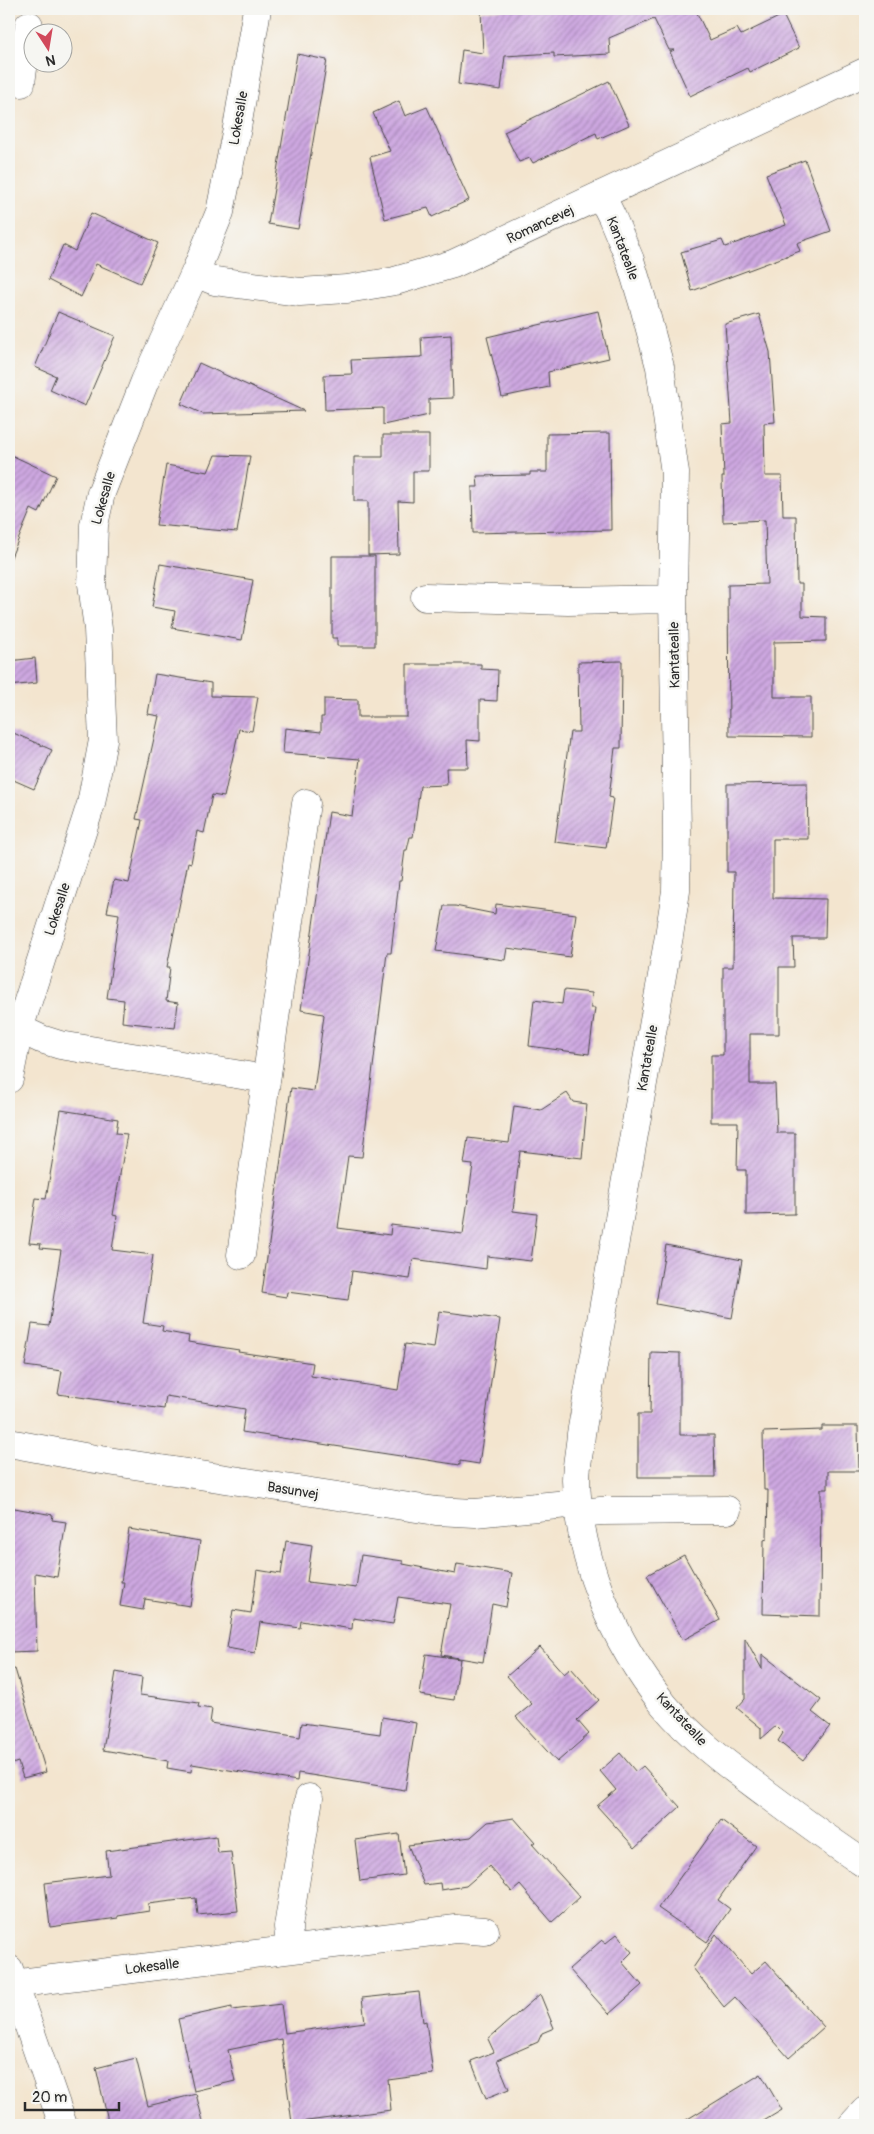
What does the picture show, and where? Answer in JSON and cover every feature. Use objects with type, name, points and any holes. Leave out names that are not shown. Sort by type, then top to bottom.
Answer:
[{"type":"street","name":"Lokesalle","points":[[9,1079],[14,1026],[91,804],[103,740],[98,629],[92,584],[94,525],[102,493],[145,381],[195,273],[220,212],[237,128],[257,9]]},
{"type":"street","points":[[9,78],[21,84],[23,72]]},
{"type":"street","name":"Romancevej","points":[[195,273],[215,281],[300,292],[347,289],[395,281],[453,264],[865,72]]},
{"type":"street","name":"Kantatealle","points":[[601,196],[630,260],[643,303],[660,367],[675,473],[673,599],[676,891],[581,1434],[576,1478],[584,1540],[595,1583],[609,1616],[638,1668],[665,1705],[726,1764],[832,1843],[865,1864]]},
{"type":"street","points":[[425,597],[568,601],[673,599]]},
{"type":"street","points":[[241,1255],[306,803]]},
{"type":"street","points":[[14,1026],[60,1045],[266,1079]]},
{"type":"street","name":"Basunvej","points":[[9,1443],[95,1459],[436,1511],[476,1513],[579,1508]]},
{"type":"street","points":[[579,1508],[601,1511],[728,1510]]},
{"type":"street","points":[[290,1949],[288,1927],[309,1798]]},
{"type":"street","name":"Lokesalle","points":[[11,1977],[28,1982],[456,1929],[485,1931]]},
{"type":"street","name":"Lokesalle","points":[[11,1977],[63,2125]]},
{"type":"street","points":[[852,2125],[865,2111]]},
{"type":"building","points":[[518,9],[695,9],[710,40],[737,28],[741,35],[783,15],[799,48],[750,72],[748,68],[690,96],[670,52],[674,50],[669,50],[654,19],[609,38],[610,54],[554,57],[554,53],[505,56],[501,90],[458,84],[462,50],[483,53],[481,11]]},
{"type":"building","points":[[297,54],[327,60],[298,229],[268,224]]},
{"type":"building","points":[[609,81],[629,125],[598,139],[596,133],[533,163],[530,158],[519,162],[504,132]]},
{"type":"building","points":[[399,101],[405,116],[427,107],[469,200],[432,217],[428,208],[385,219],[370,157],[390,151],[373,113]]},
{"type":"building","points":[[805,160],[831,231],[797,243],[800,251],[692,291],[681,252],[722,240],[725,247],[786,225],[766,174]]},
{"type":"building","points":[[91,213],[158,243],[140,283],[96,264],[81,297],[48,280],[63,245],[75,251]]},
{"type":"building","points":[[598,311],[609,358],[548,372],[549,387],[502,397],[487,337]]},
{"type":"building","points":[[58,312],[115,336],[85,406],[50,390],[56,376],[35,367]]},
{"type":"building","points":[[759,314],[770,352],[775,422],[764,423],[765,476],[782,476],[783,516],[796,516],[797,584],[802,584],[802,616],[826,617],[826,641],[774,642],[774,697],[811,697],[811,737],[729,736],[728,585],[767,584],[765,520],[723,522],[722,424],[732,423],[725,324]]},
{"type":"building","points":[[451,335],[453,398],[429,399],[429,415],[383,425],[383,408],[325,410],[324,375],[352,374],[351,360],[422,357],[421,337]]},
{"type":"building","points":[[199,363],[304,411],[203,414],[181,404]]},
{"type":"building","points":[[610,433],[611,530],[473,533],[472,487],[478,487],[477,476],[530,475],[530,472],[547,472],[547,434]]},
{"type":"building","points":[[383,435],[429,435],[429,471],[413,471],[413,502],[398,501],[399,554],[368,555],[368,501],[354,501],[354,457],[383,457]]},
{"type":"building","points":[[9,454],[56,476],[39,513],[31,509],[9,562]]},
{"type":"building","points":[[215,455],[250,456],[237,532],[156,525],[166,465],[208,472]]},
{"type":"building","points":[[332,556],[375,556],[375,646],[337,646],[337,638],[332,638]]},
{"type":"building","points":[[160,564],[253,580],[242,640],[172,628],[175,611],[152,607]]},
{"type":"building","points":[[35,658],[37,683],[9,686],[9,661]]},
{"type":"building","points":[[622,661],[621,748],[615,748],[609,797],[613,798],[606,848],[555,842],[570,732],[579,732],[578,662]]},
{"type":"building","points":[[407,664],[481,664],[481,669],[498,670],[497,701],[480,700],[480,741],[467,740],[468,768],[446,768],[447,785],[420,786],[413,837],[410,837],[407,850],[405,850],[401,881],[399,881],[391,953],[387,953],[362,1157],[348,1156],[338,1228],[390,1235],[391,1225],[463,1234],[473,1165],[464,1164],[468,1138],[509,1143],[514,1106],[541,1110],[567,1093],[573,1102],[587,1104],[582,1158],[520,1151],[513,1211],[537,1214],[531,1261],[487,1256],[486,1269],[413,1259],[410,1279],[352,1271],[348,1300],[287,1292],[286,1297],[262,1293],[291,1088],[314,1091],[324,1015],[301,1010],[329,812],[352,816],[360,759],[283,753],[285,728],[321,732],[321,717],[324,717],[324,699],[358,700],[358,717],[407,717]]},
{"type":"building","points":[[155,674],[211,683],[211,696],[258,697],[252,731],[239,729],[224,797],[212,795],[204,833],[197,831],[191,863],[188,862],[167,967],[170,967],[166,1001],[178,1003],[175,1028],[122,1022],[124,1000],[107,998],[119,914],[107,912],[114,880],[129,883],[142,820],[136,819],[159,716],[148,714]]},
{"type":"building","points":[[9,731],[52,750],[34,789],[9,778]]},
{"type":"building","points":[[807,783],[808,839],[773,839],[773,898],[826,899],[825,938],[793,938],[794,967],[779,967],[779,1034],[750,1034],[750,1084],[775,1084],[777,1133],[795,1133],[795,1214],[746,1215],[746,1170],[737,1170],[738,1122],[711,1122],[711,1055],[723,1055],[723,967],[733,967],[734,872],[727,872],[727,784]]},
{"type":"building","points":[[496,904],[576,914],[570,957],[507,948],[505,960],[436,951],[444,906],[455,906],[495,914]]},
{"type":"building","points":[[564,990],[592,993],[591,1008],[595,1008],[589,1054],[529,1046],[534,1000],[562,1004]]},
{"type":"building","points":[[61,1110],[118,1119],[116,1133],[127,1134],[113,1215],[117,1216],[112,1250],[153,1255],[143,1323],[163,1326],[162,1331],[189,1336],[188,1342],[239,1350],[238,1352],[313,1363],[311,1376],[398,1390],[405,1344],[434,1348],[439,1311],[500,1319],[479,1464],[460,1461],[460,1465],[242,1432],[245,1409],[166,1396],[164,1409],[58,1394],[62,1371],[25,1366],[32,1324],[49,1326],[61,1250],[40,1248],[41,1244],[29,1243],[36,1198],[46,1199]]},
{"type":"building","points":[[666,1245],[742,1260],[732,1318],[656,1304]]},
{"type":"building","points":[[651,1352],[680,1353],[680,1435],[714,1435],[715,1477],[638,1477],[638,1414],[650,1414]]},
{"type":"building","points":[[822,1426],[858,1426],[859,1471],[828,1471],[828,1489],[821,1489],[820,1616],[763,1614],[764,1540],[767,1539],[768,1490],[764,1490],[763,1432],[822,1430]]},
{"type":"building","points":[[9,1507],[53,1515],[52,1520],[66,1522],[57,1577],[35,1573],[37,1651],[9,1652]]},
{"type":"building","points":[[129,1529],[200,1541],[190,1606],[145,1599],[143,1610],[120,1606],[124,1582],[121,1582]]},
{"type":"building","points":[[286,1541],[312,1545],[307,1582],[356,1588],[361,1555],[403,1561],[403,1564],[455,1574],[457,1564],[512,1573],[506,1607],[492,1604],[483,1662],[441,1655],[450,1604],[398,1597],[393,1624],[353,1618],[352,1629],[301,1621],[300,1628],[260,1622],[255,1653],[227,1648],[233,1610],[251,1613],[257,1570],[281,1574]]},
{"type":"building","points":[[684,1555],[720,1620],[683,1640],[647,1575]]},
{"type":"building","points":[[745,1638],[762,1669],[762,1654],[821,1700],[812,1712],[830,1726],[803,1761],[778,1741],[783,1733],[776,1726],[761,1739],[761,1728],[737,1708],[745,1699]]},
{"type":"building","points":[[540,1647],[564,1674],[571,1668],[599,1700],[577,1720],[589,1734],[557,1762],[516,1717],[532,1704],[507,1676]]},
{"type":"building","points":[[426,1654],[460,1659],[454,1700],[420,1695]]},
{"type":"building","points":[[15,1669],[46,1772],[23,1778],[18,1762],[9,1765],[9,1670]]},
{"type":"building","points":[[116,1672],[142,1677],[140,1695],[199,1703],[198,1707],[212,1709],[210,1723],[300,1737],[302,1723],[380,1734],[382,1717],[416,1723],[405,1790],[298,1773],[297,1781],[192,1764],[191,1772],[167,1768],[168,1761],[103,1750]]},
{"type":"building","points":[[620,1753],[636,1772],[643,1766],[680,1807],[635,1848],[597,1806],[616,1790],[600,1771]]},
{"type":"building","points":[[514,1818],[535,1842],[532,1844],[580,1897],[552,1922],[520,1885],[512,1892],[489,1866],[466,1886],[441,1890],[440,1883],[424,1885],[408,1845],[471,1837],[488,1822]]},
{"type":"building","points":[[721,1820],[756,1846],[718,1900],[730,1909],[707,1942],[658,1908]]},
{"type":"building","points":[[399,1834],[404,1875],[360,1881],[355,1840]]},
{"type":"building","points":[[216,1836],[218,1853],[231,1852],[238,1911],[198,1915],[196,1898],[148,1904],[149,1911],[118,1916],[118,1918],[50,1927],[45,1883],[109,1875],[106,1851]]},
{"type":"building","points":[[617,1934],[632,1952],[622,1962],[642,1985],[609,2014],[569,1969],[602,1940],[606,1943]]},
{"type":"building","points":[[716,1934],[751,1974],[766,1961],[824,2027],[789,2058],[735,1997],[724,2007],[693,1968]]},
{"type":"building","points":[[419,1992],[423,2022],[426,2021],[433,2074],[388,2080],[391,2110],[292,2123],[281,2039],[228,2050],[235,2081],[194,2091],[178,2019],[232,2007],[232,2010],[281,2004],[285,2033],[365,2022],[362,1998]]},
{"type":"building","points":[[540,1994],[554,2028],[542,2033],[538,2042],[497,2060],[509,2089],[486,2098],[471,2061],[494,2052],[488,2039]]},
{"type":"building","points":[[136,2058],[148,2106],[196,2094],[204,2125],[107,2125],[107,2116],[96,2068]]},
{"type":"building","points":[[761,2074],[782,2110],[757,2125],[678,2125]]}]
